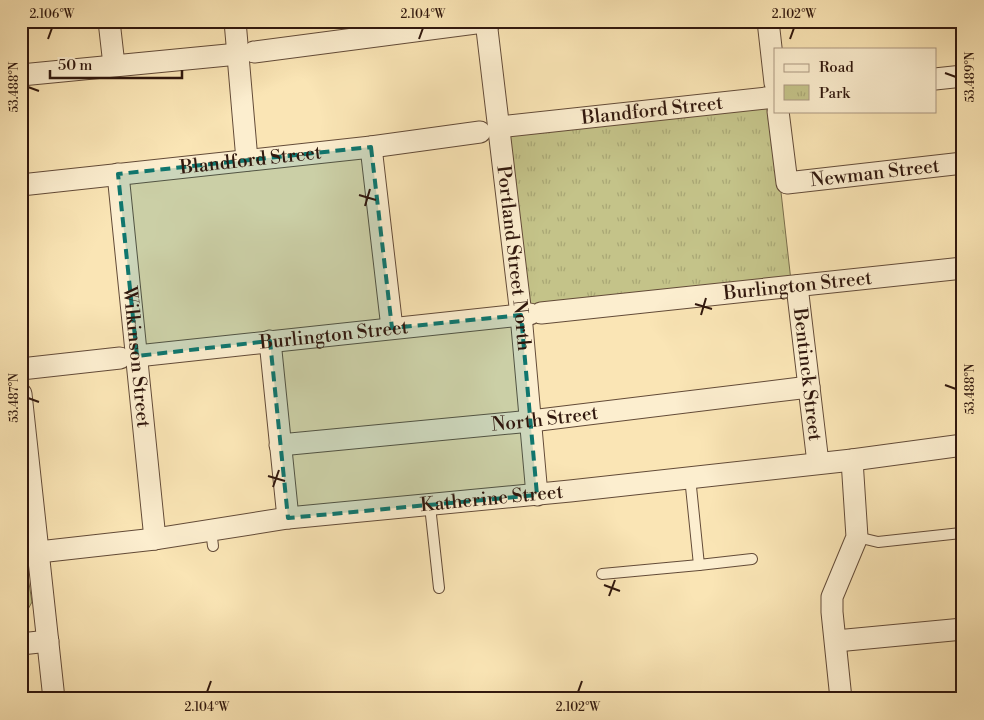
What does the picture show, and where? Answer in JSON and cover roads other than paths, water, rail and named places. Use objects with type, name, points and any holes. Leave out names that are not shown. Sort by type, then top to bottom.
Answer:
[{"type":"street","points":[[109,21],[114,64]]},
{"type":"street","points":[[234,21],[246,53],[247,160]]},
{"type":"street","points":[[21,75],[114,64],[246,53],[356,30],[491,21]]},
{"type":"street","points":[[768,21],[774,74]]},
{"type":"street","name":"Portland Street North","points":[[486,22],[489,130],[531,314],[531,421],[537,494]]},
{"type":"street","points":[[936,79],[963,76]]},
{"type":"street","name":"Blandford Street","points":[[21,185],[370,147],[489,130],[774,96]]},
{"type":"street","name":"Newman Street","points":[[778,112],[787,183],[963,163]]},
{"type":"street","points":[[370,147],[392,328]]},
{"type":"street","name":"Wilkinson Street","points":[[118,174],[128,357],[155,539]]},
{"type":"street","name":"Burlington Street","points":[[21,369],[270,340],[963,268]]},
{"type":"street","name":"Bentinck Street","points":[[797,286],[818,463]]},
{"type":"street","points":[[270,340],[288,518]]},
{"type":"street","name":"North Street","points":[[280,445],[531,421],[809,388]]},
{"type":"street","points":[[21,394],[30,553],[48,642],[54,699]]},
{"type":"street","name":"Katherine Street","points":[[30,553],[155,539],[212,538],[288,518],[430,506],[852,460],[963,445]]},
{"type":"street","points":[[841,699],[832,597],[858,537],[852,460]]},
{"type":"street","points":[[836,641],[963,629]]},
{"type":"street","points":[[21,644],[48,642]]},
{"type":"lane","points":[[690,477],[699,565]]},
{"type":"lane","points":[[430,506],[439,588]]},
{"type":"lane","points":[[858,537],[878,542],[962,533]]},
{"type":"lane","points":[[602,574],[752,559]]}]
